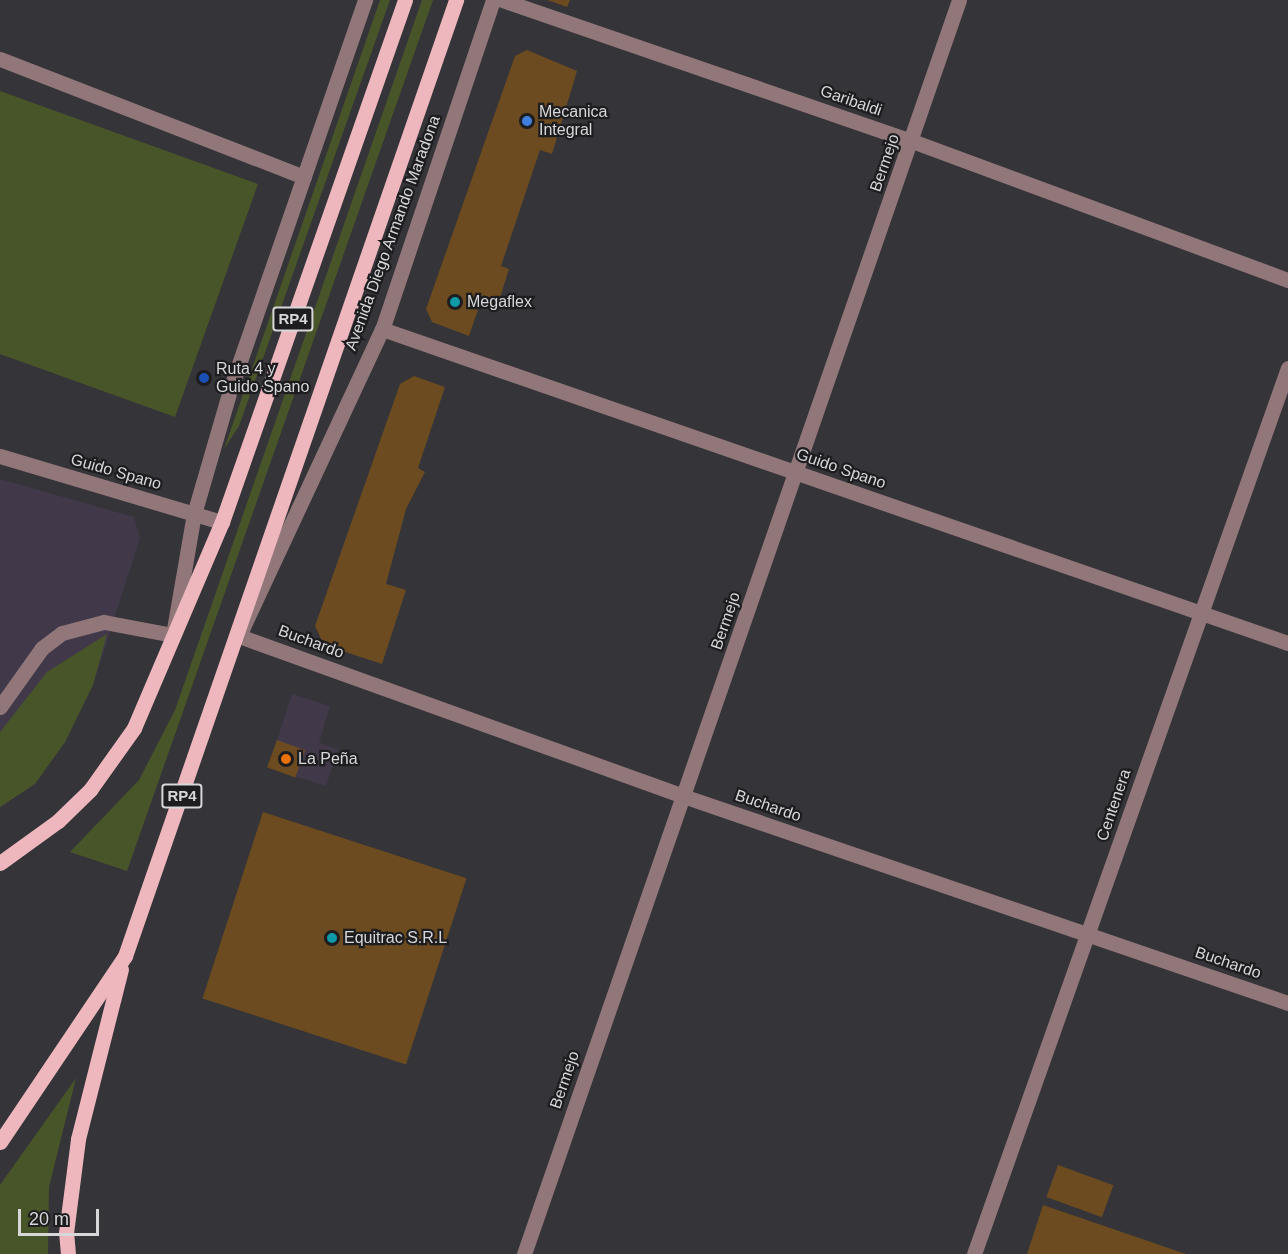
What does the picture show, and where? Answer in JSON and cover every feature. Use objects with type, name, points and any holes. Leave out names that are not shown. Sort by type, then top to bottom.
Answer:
[{"type":"main road","name":"RP4","points":[[0,863],[58,821],[113,761],[134,728],[222,522],[405,0]]},
{"type":"main road","name":"Avenida Diego Armando Maradona","points":[[0,1142],[124,956],[239,636],[456,0]]},
{"type":"main road","points":[[68,1254],[66,1233],[78,1139],[124,956]]},
{"type":"street","points":[[0,707],[42,648],[62,633],[104,622],[173,634],[194,513],[231,387],[365,0]]},
{"type":"street","name":"Avenida Diego Armando Maradona","points":[[239,636],[382,329],[493,0]]},
{"type":"street","name":"Garibaldi","points":[[502,0],[912,141],[1288,280]]},
{"type":"street","name":"Bermejo","points":[[524,1254],[797,473],[959,0]]},
{"type":"street","points":[[0,58],[304,177]]},
{"type":"street","name":"Guido Spano","points":[[382,329],[1201,615],[1288,643]]},
{"type":"street","name":"Centenera","points":[[974,1254],[1288,368]]},
{"type":"street","name":"Guido Spano","points":[[0,456],[222,522]]},
{"type":"street","name":"Buchardo","points":[[239,636],[683,796],[1288,1003]]},
{"type":"shaded area","points":[[0,479],[134,517],[140,538],[93,685],[65,742],[35,784],[0,807]]},
{"type":"shaded area","points":[[292,694],[330,706],[319,743],[338,749],[326,786],[268,768]]},
{"type":"green space","points":[[380,0],[390,0],[239,426],[224,449]]},
{"type":"green space","points":[[422,0],[433,0],[127,871],[70,852],[139,780],[175,710]]},
{"type":"green space","points":[[0,91],[258,184],[175,417],[0,354]]},
{"type":"green space","points":[[107,634],[93,685],[65,742],[35,784],[0,807],[0,732],[47,672]]},
{"type":"green space","points":[[76,1078],[49,1187],[48,1254],[0,1254],[0,1185]]},
{"type":"building","points":[[547,0],[570,0],[567,7]]},
{"type":"building","points":[[527,50],[577,71],[552,154],[540,150],[501,266],[509,269],[499,301],[483,295],[469,336],[432,322],[426,309],[515,56]]},
{"type":"building","points":[[414,376],[445,387],[418,468],[425,472],[406,509],[386,584],[406,590],[382,664],[324,645],[315,626],[400,384]]},
{"type":"building","name":"La Peña","points":[[277,740],[305,750],[295,778],[267,767]]},
{"type":"building","name":"Equitrac S.R.L","points":[[263,812],[467,878],[406,1065],[202,998]]},
{"type":"building","points":[[1058,1165],[1113,1185],[1102,1217],[1046,1197]]},
{"type":"building","points":[[1043,1205],[1186,1254],[1027,1254]]},
{"type":"place","name":"Mecanica Integral","points":[[527,121]]},
{"type":"place","name":"Megaflex","points":[[455,302]]},
{"type":"place","name":"Ruta 4 y Guido Spano","points":[[204,378]]},
{"type":"place","name":"La Peña","points":[[286,759]]},
{"type":"place","name":"Equitrac S.R.L","points":[[332,938]]}]
